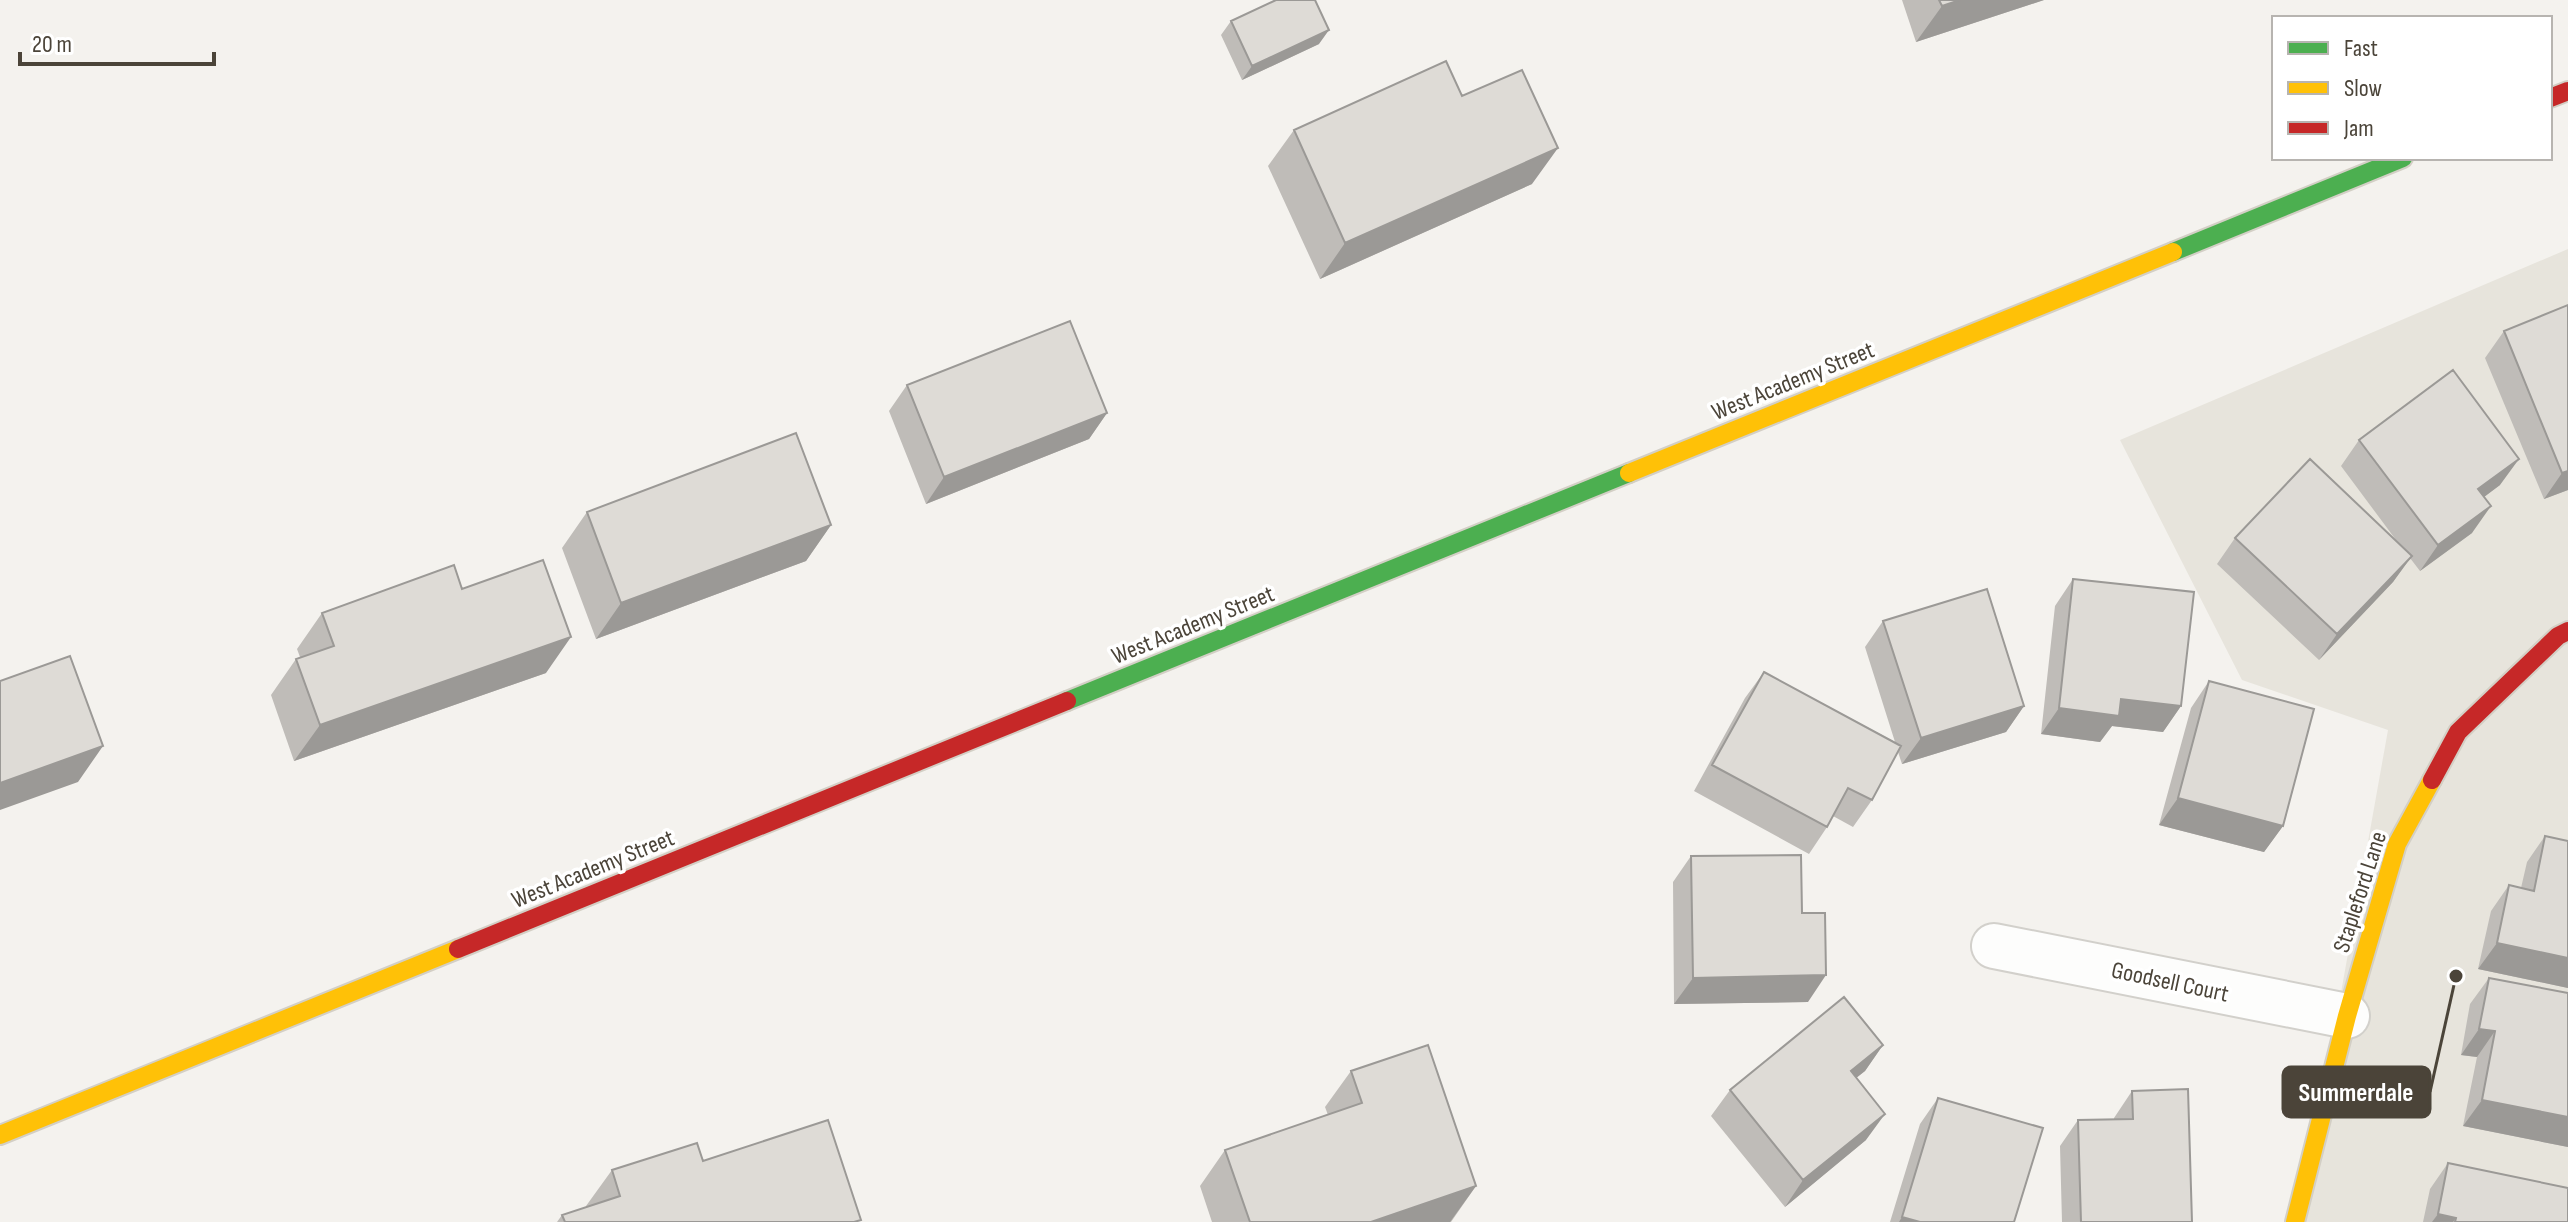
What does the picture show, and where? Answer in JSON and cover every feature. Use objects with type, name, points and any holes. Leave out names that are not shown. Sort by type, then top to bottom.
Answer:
[{"type":"main road","name":"West Academy Street","points":[[0,1135],[2398,160]]},
{"type":"main road","name":"Stapleford Lane","points":[[2295,1222],[2347,1016],[2397,844],[2458,732],[2558,636],[2568,631]]},
{"type":"street","name":"Goodsell Court","points":[[1994,946],[2347,1016]]},
{"type":"shaded area","points":[[2568,249],[2568,1222],[2300,1222],[2388,730],[2242,680],[2120,440]]},
{"type":"building","points":[[1276,0],[1315,0],[1329,30],[1252,66],[1231,21]]},
{"type":"building","points":[[1939,0],[1960,0],[1942,6]]},
{"type":"building","points":[[1446,61],[1462,96],[1522,70],[1558,148],[1345,243],[1294,130]]},
{"type":"building","points":[[2568,305],[2568,471],[2562,473],[2504,331]]},
{"type":"building","points":[[1070,321],[1107,413],[944,477],[907,385]]},
{"type":"building","points":[[2453,370],[2519,459],[2478,489],[2491,506],[2438,545],[2359,440]]},
{"type":"building","points":[[796,433],[831,525],[621,603],[587,512]]},
{"type":"building","points":[[2310,459],[2412,556],[2337,634],[2235,538]]},
{"type":"building","points":[[543,560],[571,637],[320,725],[296,659],[334,646],[322,613],[454,565],[462,589]]},
{"type":"building","points":[[2073,579],[2194,592],[2181,706],[2121,699],[2119,716],[2059,708]]},
{"type":"building","points":[[1987,589],[2024,706],[1921,738],[1883,621]]},
{"type":"building","points":[[70,656],[103,746],[0,783],[0,681]]},
{"type":"building","points":[[1764,672],[1901,746],[1872,800],[1848,788],[1827,827],[1712,765]]},
{"type":"building","points":[[2209,681],[2314,709],[2283,826],[2178,798]]},
{"type":"building","points":[[2545,836],[2568,841],[2568,958],[2497,943],[2509,885],[2534,891]]},
{"type":"building","points":[[1801,855],[1802,913],[1825,913],[1826,975],[1693,978],[1691,856]]},
{"type":"building","points":[[2489,978],[2568,993],[2568,1117],[2482,1100],[2495,1031],[2479,1029]]},
{"type":"building","points":[[1844,997],[1883,1045],[1851,1071],[1885,1114],[1803,1180],[1730,1090]]},
{"type":"building","points":[[1428,1045],[1476,1186],[1371,1222],[1250,1222],[1225,1150],[1362,1103],[1351,1071]]},
{"type":"building","points":[[2188,1089],[2192,1222],[2081,1222],[2078,1120],[2133,1119],[2132,1091]]},
{"type":"building","points":[[1938,1098],[2043,1128],[2014,1222],[1920,1222],[1902,1217]]},
{"type":"building","points":[[828,1120],[861,1220],[565,1222],[562,1215],[620,1196],[612,1170],[697,1143],[703,1161]]},
{"type":"building","points":[[2448,1163],[2568,1188],[2568,1222],[2455,1222],[2456,1218],[2438,1214]]},
{"type":"traffic: fast","points":[[2173,252],[2398,160]]},
{"type":"traffic: fast","points":[[1067,701],[1629,473]]},
{"type":"traffic: slow","points":[[1629,473],[2173,252]]},
{"type":"traffic: slow","points":[[2295,1222],[2347,1016],[2397,844],[2432,780]]},
{"type":"traffic: slow","points":[[0,1135],[458,949]]},
{"type":"traffic: jam","points":[[2552,97],[2568,91]]},
{"type":"traffic: jam","points":[[2432,780],[2458,732],[2558,636],[2568,631]]},
{"type":"traffic: jam","points":[[458,949],[1067,701]]},
{"type":"place","name":"Summerdale","points":[[2456,976]]}]
